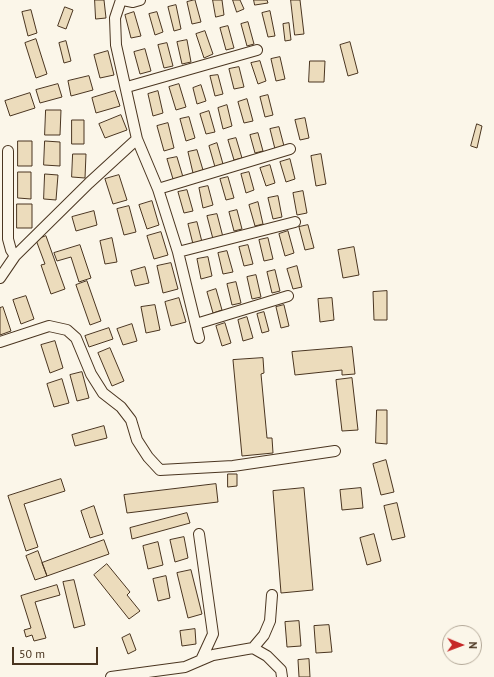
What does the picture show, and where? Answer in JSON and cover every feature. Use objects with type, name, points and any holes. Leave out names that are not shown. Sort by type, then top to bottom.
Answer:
[{"type":"street","points":[[140,0],[133,2],[122,0],[114,18],[116,44],[138,139],[158,189],[178,252],[200,338]]},
{"type":"street","points":[[126,87],[257,50]]},
{"type":"street","points":[[0,278],[15,256],[89,183],[138,139]]},
{"type":"street","points":[[158,189],[290,149]]},
{"type":"street","points":[[8,151],[8,239],[11,250],[15,256]]},
{"type":"street","points":[[178,252],[295,222]]},
{"type":"street","points":[[196,324],[288,296]]},
{"type":"street","points":[[0,342],[49,326],[67,330],[76,338],[91,374],[103,393],[121,408],[131,420],[137,440],[148,457],[160,470],[233,466],[335,451]]},
{"type":"street","points":[[199,534],[213,634],[201,660]]},
{"type":"street","points":[[253,648],[264,635],[270,621],[272,594]]},
{"type":"street","points":[[111,677],[185,667],[221,653],[253,648],[267,656],[281,670],[282,677]]},
{"type":"building","points":[[95,0],[104,0],[106,18],[96,19]]},
{"type":"building","points":[[195,0],[201,22],[192,24],[187,2]]},
{"type":"building","points":[[213,0],[222,0],[224,15],[216,17]]},
{"type":"building","points":[[233,0],[240,0],[244,9],[237,12]]},
{"type":"building","points":[[254,0],[267,0],[268,3],[255,5]]},
{"type":"building","points":[[291,0],[300,0],[304,34],[295,35]]},
{"type":"building","points":[[176,5],[181,29],[174,31],[168,7]]},
{"type":"building","points":[[65,7],[73,10],[66,29],[58,26]]},
{"type":"building","points":[[31,10],[37,33],[28,36],[22,12]]},
{"type":"building","points":[[270,11],[275,36],[268,37],[262,13]]},
{"type":"building","points":[[134,12],[141,36],[131,38],[125,15]]},
{"type":"building","points":[[157,12],[163,32],[155,35],[149,14]]},
{"type":"building","points":[[248,22],[254,44],[247,46],[241,24]]},
{"type":"building","points":[[289,23],[291,40],[285,41],[283,24]]},
{"type":"building","points":[[228,26],[234,48],[226,50],[220,28]]},
{"type":"building","points":[[205,31],[213,54],[204,58],[196,34]]},
{"type":"building","points":[[36,39],[47,74],[36,78],[25,43]]},
{"type":"building","points":[[187,40],[191,62],[182,64],[177,42]]},
{"type":"building","points":[[66,41],[71,61],[64,63],[59,43]]},
{"type":"building","points":[[350,42],[358,73],[348,76],[340,45]]},
{"type":"building","points":[[167,43],[173,66],[164,68],[158,45]]},
{"type":"building","points":[[145,49],[151,71],[140,74],[134,52]]},
{"type":"building","points":[[108,51],[114,75],[100,78],[94,55]]},
{"type":"building","points":[[280,57],[285,79],[276,81],[271,59]]},
{"type":"building","points":[[260,61],[266,81],[258,84],[251,63]]},
{"type":"building","points":[[310,61],[325,61],[324,82],[309,82]]},
{"type":"building","points":[[239,67],[244,87],[234,89],[229,69]]},
{"type":"building","points":[[218,75],[223,94],[215,96],[210,76]]},
{"type":"building","points":[[89,76],[93,90],[71,96],[68,81]]},
{"type":"building","points":[[58,84],[62,97],[40,103],[36,90]]},
{"type":"building","points":[[179,84],[186,107],[176,110],[169,87]]},
{"type":"building","points":[[201,85],[206,101],[197,104],[193,88]]},
{"type":"building","points":[[115,91],[120,106],[96,113],[92,98]]},
{"type":"building","points":[[158,91],[163,113],[153,116],[148,94]]},
{"type":"building","points":[[30,93],[35,108],[10,116],[5,101]]},
{"type":"building","points":[[268,95],[273,115],[265,117],[260,97]]},
{"type":"building","points":[[247,99],[253,121],[244,123],[238,102]]},
{"type":"building","points":[[227,105],[232,126],[223,129],[218,108]]},
{"type":"building","points":[[46,110],[61,110],[60,135],[45,135]]},
{"type":"building","points":[[209,111],[215,132],[206,134],[200,114]]},
{"type":"building","points":[[121,115],[127,130],[105,138],[99,124]]},
{"type":"building","points":[[189,117],[195,138],[186,141],[180,119]]},
{"type":"building","points":[[305,118],[309,138],[300,140],[295,120]]},
{"type":"building","points":[[72,120],[84,120],[84,144],[72,144]]},
{"type":"building","points":[[168,123],[174,148],[164,151],[157,126]]},
{"type":"building","points":[[477,124],[482,126],[477,148],[471,146]]},
{"type":"building","points":[[279,127],[284,146],[275,149],[270,129]]},
{"type":"building","points":[[258,133],[263,151],[255,153],[250,135]]},
{"type":"building","points":[[236,138],[242,158],[234,160],[228,140]]},
{"type":"building","points":[[18,141],[32,141],[32,166],[18,166]]},
{"type":"building","points":[[45,141],[60,142],[60,166],[44,165]]},
{"type":"building","points":[[217,143],[223,164],[215,167],[209,146]]},
{"type":"building","points":[[197,150],[203,170],[193,173],[188,152]]},
{"type":"building","points":[[73,154],[86,154],[85,178],[72,177]]},
{"type":"building","points":[[321,154],[326,184],[316,186],[311,156]]},
{"type":"building","points":[[177,157],[183,177],[173,179],[167,159]]},
{"type":"building","points":[[290,159],[295,179],[286,182],[280,162]]},
{"type":"building","points":[[270,165],[275,183],[266,186],[260,168]]},
{"type":"building","points":[[18,172],[31,172],[31,199],[18,198]]},
{"type":"building","points":[[249,172],[254,190],[246,193],[241,174]]},
{"type":"building","points":[[45,174],[58,175],[56,200],[44,199]]},
{"type":"building","points":[[119,175],[127,200],[113,204],[105,179]]},
{"type":"building","points":[[228,177],[234,198],[226,200],[220,179]]},
{"type":"building","points":[[208,186],[213,205],[203,208],[199,188]]},
{"type":"building","points":[[187,190],[193,211],[184,213],[178,192]]},
{"type":"building","points":[[303,191],[307,213],[297,215],[293,193]]},
{"type":"building","points":[[278,196],[282,217],[273,219],[268,198]]},
{"type":"building","points":[[152,201],[159,225],[147,229],[139,205]]},
{"type":"building","points":[[258,202],[263,224],[255,226],[249,205]]},
{"type":"building","points":[[17,204],[32,204],[32,228],[17,228]]},
{"type":"building","points":[[129,206],[136,232],[124,235],[117,209]]},
{"type":"building","points":[[237,210],[242,229],[234,231],[229,212]]},
{"type":"building","points":[[94,211],[97,225],[76,231],[72,217]]},
{"type":"building","points":[[217,214],[223,237],[213,239],[207,216]]},
{"type":"building","points":[[197,222],[202,242],[193,244],[188,224]]},
{"type":"building","points":[[308,225],[314,248],[305,250],[299,227]]},
{"type":"building","points":[[288,231],[294,253],[285,256],[279,234]]},
{"type":"building","points":[[161,232],[168,255],[154,259],[147,236]]},
{"type":"building","points":[[46,236],[65,289],[51,294],[41,265],[45,264],[36,240]]},
{"type":"building","points":[[112,238],[117,262],[105,264],[100,241]]},
{"type":"building","points":[[268,238],[273,259],[264,261],[259,240]]},
{"type":"building","points":[[80,245],[91,278],[79,282],[71,257],[57,261],[54,253]]},
{"type":"building","points":[[248,245],[253,264],[244,266],[239,247]]},
{"type":"building","points":[[354,247],[359,275],[343,278],[338,250]]},
{"type":"building","points":[[227,251],[233,272],[223,274],[218,253]]},
{"type":"building","points":[[208,257],[212,276],[201,279],[197,259]]},
{"type":"building","points":[[171,263],[178,289],[163,293],[157,266]]},
{"type":"building","points":[[297,266],[302,287],[293,289],[287,269]]},
{"type":"building","points":[[145,267],[149,283],[135,286],[131,271]]},
{"type":"building","points":[[275,270],[280,291],[272,293],[267,272]]},
{"type":"building","points":[[256,275],[261,297],[252,299],[247,277]]},
{"type":"building","points":[[87,281],[101,321],[90,325],[76,285]]},
{"type":"building","points":[[236,282],[241,303],[232,305],[227,284]]},
{"type":"building","points":[[216,289],[222,310],[213,313],[207,292]]},
{"type":"building","points":[[387,291],[387,320],[374,320],[373,292]]},
{"type":"building","points":[[26,296],[34,319],[21,324],[13,300]]},
{"type":"building","points":[[179,298],[186,322],[171,326],[165,302]]},
{"type":"building","points":[[332,298],[334,320],[320,322],[318,299]]},
{"type":"building","points":[[155,305],[160,330],[146,333],[141,307]]},
{"type":"building","points":[[284,305],[289,326],[281,328],[276,307]]},
{"type":"building","points":[[3,307],[11,331],[0,335],[0,308]]},
{"type":"building","points":[[264,312],[269,331],[262,333],[257,314]]},
{"type":"building","points":[[247,317],[253,338],[243,341],[238,320]]},
{"type":"building","points":[[225,323],[231,343],[222,346],[216,326]]},
{"type":"building","points":[[132,324],[137,341],[123,345],[117,329]]},
{"type":"building","points":[[109,328],[113,339],[89,347],[85,336]]},
{"type":"building","points":[[55,341],[63,368],[50,373],[41,345]]},
{"type":"building","points":[[352,347],[355,374],[342,375],[342,370],[295,375],[292,352]]},
{"type":"building","points":[[110,348],[124,381],[112,386],[98,353]]},
{"type":"building","points":[[263,358],[264,373],[261,374],[267,438],[272,438],[273,453],[242,456],[233,360]]},
{"type":"building","points":[[82,372],[89,398],[77,401],[70,375]]},
{"type":"building","points":[[352,378],[358,430],[342,431],[336,380]]},
{"type":"building","points":[[62,379],[69,403],[54,407],[47,384]]},
{"type":"building","points":[[377,410],[387,410],[387,444],[376,443]]},
{"type":"building","points":[[104,426],[107,438],[75,446],[72,435]]},
{"type":"building","points":[[386,460],[394,492],[381,495],[373,464]]},
{"type":"building","points":[[228,474],[237,474],[237,486],[228,487]]},
{"type":"building","points":[[61,479],[65,491],[24,504],[38,547],[26,551],[8,496]]},
{"type":"building","points":[[216,484],[218,502],[127,513],[124,495]]},
{"type":"building","points":[[304,488],[313,590],[281,593],[273,491]]},
{"type":"building","points":[[361,488],[363,508],[342,510],[340,490]]},
{"type":"building","points":[[397,503],[405,537],[392,540],[384,506]]},
{"type":"building","points":[[94,506],[103,534],[90,538],[81,511]]},
{"type":"building","points":[[187,513],[190,523],[132,539],[130,528]]},
{"type":"building","points":[[374,534],[381,561],[367,565],[360,538]]},
{"type":"building","points":[[184,537],[188,558],[175,562],[170,540]]},
{"type":"building","points":[[104,540],[109,554],[47,576],[42,563]]},
{"type":"building","points":[[158,542],[163,565],[148,569],[143,546]]},
{"type":"building","points":[[38,551],[47,576],[35,580],[26,556]]},
{"type":"building","points":[[107,564],[130,592],[127,595],[140,611],[129,619],[94,575]]},
{"type":"building","points":[[191,570],[202,614],[188,618],[177,573]]},
{"type":"building","points":[[166,576],[170,598],[158,601],[153,579]]},
{"type":"building","points":[[74,580],[85,625],[74,628],[63,582]]},
{"type":"building","points":[[57,585],[60,595],[35,602],[46,638],[34,641],[32,635],[26,637],[24,630],[31,628],[21,596]]},
{"type":"building","points":[[299,621],[301,646],[287,647],[285,622]]},
{"type":"building","points":[[329,625],[332,652],[316,653],[314,626]]},
{"type":"building","points":[[195,629],[196,644],[182,646],[180,631]]},
{"type":"building","points":[[130,634],[136,650],[128,654],[122,638]]},
{"type":"building","points":[[309,659],[310,677],[299,677],[298,660]]}]
